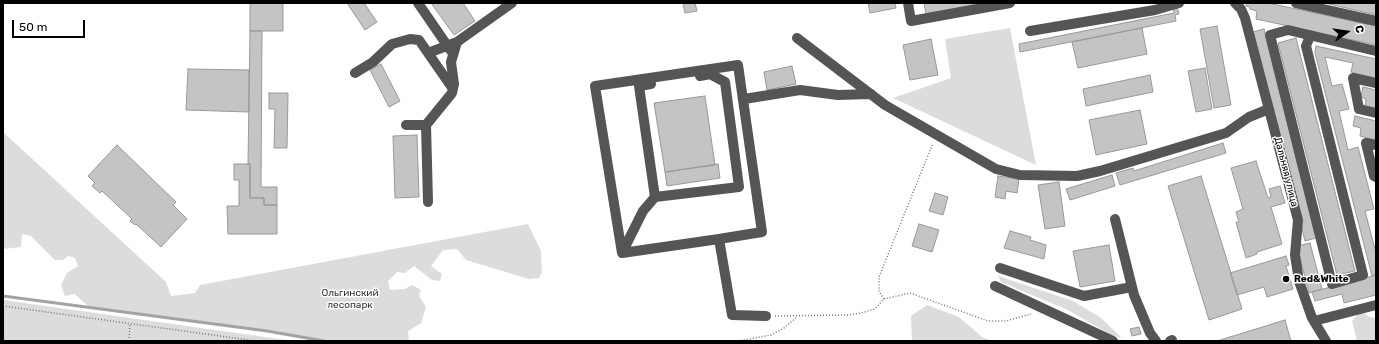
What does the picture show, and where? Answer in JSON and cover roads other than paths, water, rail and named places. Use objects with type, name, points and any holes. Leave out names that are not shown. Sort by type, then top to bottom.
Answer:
[{"type":"street","points":[[418,3],[452,43],[453,54],[451,62],[453,89],[449,98],[426,124],[428,202]]},
{"type":"street","points":[[428,53],[452,43],[512,3]]},
{"type":"street","points":[[908,3],[911,21],[1010,3]]},
{"type":"street","points":[[1030,31],[1155,10],[1179,3]]},
{"type":"street","name":"Дальняя улица","points":[[1235,3],[1241,9],[1245,18],[1298,220],[1295,255],[1296,271],[1321,339]]},
{"type":"street","points":[[1296,3],[1376,21]]},
{"type":"street","points":[[1310,36],[1306,46],[1363,274],[1332,284],[1270,35],[1288,30],[1376,51]]},
{"type":"street","points":[[796,38],[885,105],[996,169],[1009,174],[1032,177],[1077,176],[1226,133],[1249,116],[1269,109]]},
{"type":"street","points":[[355,73],[373,62],[387,48],[410,39],[419,40],[453,89]]},
{"type":"street","points":[[738,65],[762,232],[622,253],[595,86],[738,65]]},
{"type":"street","points":[[622,253],[643,211],[655,198],[739,187],[725,82],[710,74],[639,86],[655,198]]},
{"type":"street","points":[[1376,83],[1353,78],[1359,109],[1376,113]]},
{"type":"street","points":[[744,99],[800,90],[838,95],[871,94]]},
{"type":"street","points":[[406,125],[426,124]]},
{"type":"street","points":[[1375,180],[1366,143],[1376,145]]},
{"type":"street","points":[[1115,219],[1136,302],[1156,341]]},
{"type":"street","points":[[720,239],[732,315],[767,316]]},
{"type":"street","points":[[1000,268],[1084,296],[1132,287]]},
{"type":"street","points":[[995,286],[1113,341]]},
{"type":"street","points":[[1314,321],[1376,305]]},
{"type":"waterway","points":[[3,296],[267,331],[324,341]]},
{"type":"place","name":"Red&White","points":[[1286,279]]},
{"type":"park label","name":"Ольгинский лесопарк","points":[[350,298]]}]
